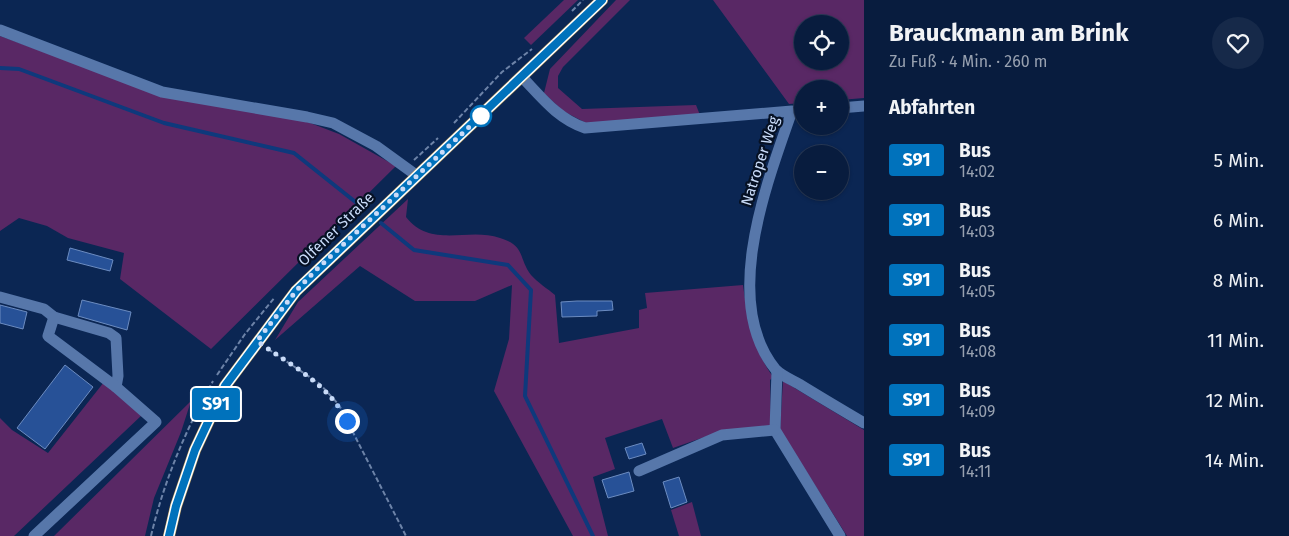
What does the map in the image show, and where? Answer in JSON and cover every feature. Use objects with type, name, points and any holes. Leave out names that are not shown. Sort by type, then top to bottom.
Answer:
[{"type":"main road","name":"Olfener Straße","points":[[169,536],[181,489],[205,425],[225,386],[296,291],[602,0]]},
{"type":"street","points":[[0,30],[162,92],[334,123],[376,146],[416,175]]},
{"type":"street","name":"Natroper Weg","points":[[522,77],[557,113],[570,123],[586,128],[794,110]]},
{"type":"street","points":[[849,107],[864,106]]},
{"type":"street","name":"Natroper Weg","points":[[794,118],[755,226],[750,278],[753,322],[764,352],[777,371],[864,423]]},
{"type":"street","points":[[0,296],[44,309],[54,316],[109,333],[116,338],[118,360],[116,387]]},
{"type":"street","points":[[34,536],[156,422],[116,387],[48,336],[54,316]]},
{"type":"street","points":[[777,371],[775,430],[840,536]]},
{"type":"street","points":[[638,471],[722,435],[775,430]]},
{"type":"path","points":[[257,341],[320,384],[339,406],[406,536]]},
{"type":"shaded area","points":[[564,0],[578,0],[531,45],[524,38]]},
{"type":"shaded area","points":[[616,0],[630,0],[563,67],[558,76],[558,88],[582,109],[696,105],[700,115],[588,124],[563,111],[544,93],[550,69]]},
{"type":"shaded area","points":[[713,0],[864,0],[864,98],[849,99],[849,80],[794,80],[794,104],[789,104]]},
{"type":"shaded area","points":[[0,36],[157,93],[305,121],[339,134],[396,166],[211,349],[120,279],[124,253],[68,238],[47,226],[19,218],[0,231]]},
{"type":"shaded area","points":[[408,199],[406,217],[416,227],[427,232],[438,235],[488,235],[508,241],[514,245],[518,249],[531,275],[555,295],[559,343],[639,328],[639,310],[647,308],[645,293],[743,285],[752,333],[760,355],[773,377],[770,380],[771,426],[719,432],[673,448],[662,419],[605,438],[615,469],[593,477],[608,536],[573,536],[494,391],[509,339],[512,285],[475,301],[415,301],[360,266],[275,340],[298,302]]},
{"type":"shaded area","points":[[783,381],[864,430],[864,536],[847,536],[780,430]]},
{"type":"shaded area","points":[[104,382],[142,415],[14,536],[0,536],[0,418],[12,430],[48,453]]},
{"type":"shaded area","points":[[191,401],[181,432],[154,498],[145,536],[54,536]]},
{"type":"shaded area","points":[[692,502],[701,536],[679,536],[671,510]]},
{"type":"building","points":[[70,248],[113,260],[110,271],[67,260]]},
{"type":"building","points":[[82,300],[131,312],[127,330],[78,316]]},
{"type":"building","points":[[612,301],[613,310],[597,311],[597,316],[562,317],[561,302]]},
{"type":"building","points":[[0,305],[27,312],[23,329],[0,323]]},
{"type":"building","points":[[65,365],[93,387],[45,449],[17,428]]},
{"type":"building","points":[[642,443],[646,454],[629,459],[625,448]]},
{"type":"building","points":[[629,472],[634,491],[608,498],[602,480]]},
{"type":"building","points":[[679,477],[687,502],[671,508],[663,482]]},
{"type":"waterway","points":[[0,68],[19,69],[164,123],[294,153],[363,208]]},
{"type":"waterway","points":[[381,223],[414,250],[508,265],[531,290],[525,396],[593,536]]},
{"type":"bus line","name":"S91","points":[[169,536],[176,506],[195,450],[205,425],[225,386],[296,291],[602,0]]},
{"type":"route","points":[[347,421],[339,406],[320,384],[257,341],[296,291],[316,270],[481,116]]}]
